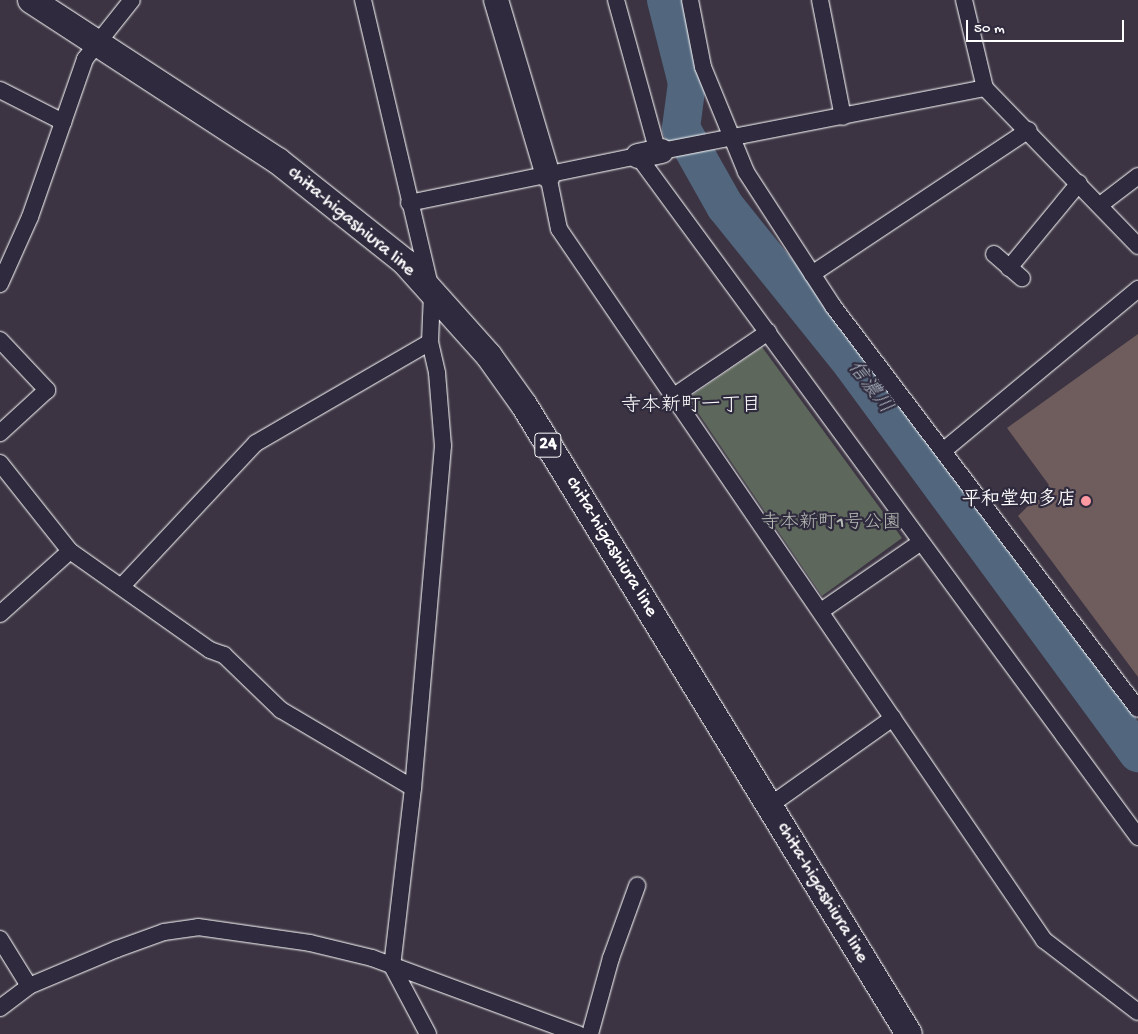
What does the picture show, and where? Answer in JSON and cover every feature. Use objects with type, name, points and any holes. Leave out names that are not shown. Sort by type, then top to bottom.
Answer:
[{"type":"main road","name":"chita-higashiura line","points":[[33,2],[278,161],[405,262],[489,356],[524,405],[909,1034]]},
{"type":"street","points":[[0,284],[30,217],[85,59],[96,42],[132,0]]},
{"type":"street","points":[[363,0],[409,203],[432,294],[430,342],[436,373],[443,446],[413,788],[392,966],[428,1034]]},
{"type":"street","points":[[496,0],[548,175],[559,229],[617,318],[674,396],[1044,940],[1138,1012]]},
{"type":"street","points":[[616,0],[652,153],[768,332],[1138,836]]},
{"type":"street","points":[[690,0],[703,67],[746,172],[812,274],[943,452],[1138,709]]},
{"type":"street","points":[[820,0],[843,117]]},
{"type":"street","points":[[964,0],[985,88],[1029,130],[1138,246]]},
{"type":"street","points":[[409,203],[985,88]]},
{"type":"street","points":[[0,90],[63,122]]},
{"type":"street","points":[[812,274],[1029,130]]},
{"type":"street","points":[[1100,205],[1138,176]]},
{"type":"street","points":[[1009,268],[1079,183]]},
{"type":"street","points":[[994,254],[1022,278]]},
{"type":"street","points":[[943,452],[1138,289]]},
{"type":"street","points":[[674,396],[768,332]]},
{"type":"street","points":[[0,340],[47,390],[0,432]]},
{"type":"street","points":[[122,586],[256,443],[430,342]]},
{"type":"street","points":[[0,463],[70,551],[210,650],[224,655],[281,710],[413,788]]},
{"type":"street","points":[[821,611],[921,542]]},
{"type":"street","points":[[0,614],[70,551]]},
{"type":"street","points":[[769,806],[893,718]]},
{"type":"street","points":[[590,1034],[611,958],[637,886]]},
{"type":"street","points":[[0,1008],[29,986],[156,934],[198,926],[310,943],[392,966],[578,1034]]},
{"type":"street","points":[[0,939],[29,986]]},
{"type":"green space","name":"寺本新町1号公園","points":[[762,347],[902,538],[822,596],[688,398]]},
{"type":"building","name":"平和堂知多店","points":[[1138,334],[1138,677],[1018,516],[1049,485],[1007,428]]},
{"type":"waterway","name":"信濃川","points":[[666,0],[687,83],[681,128],[725,206],[852,364],[1138,753]]},
{"type":"place","name":"平和堂知多店","points":[[1086,501]]},
{"type":"district","name":"寺本新町一丁目","points":[[691,406]]}]
